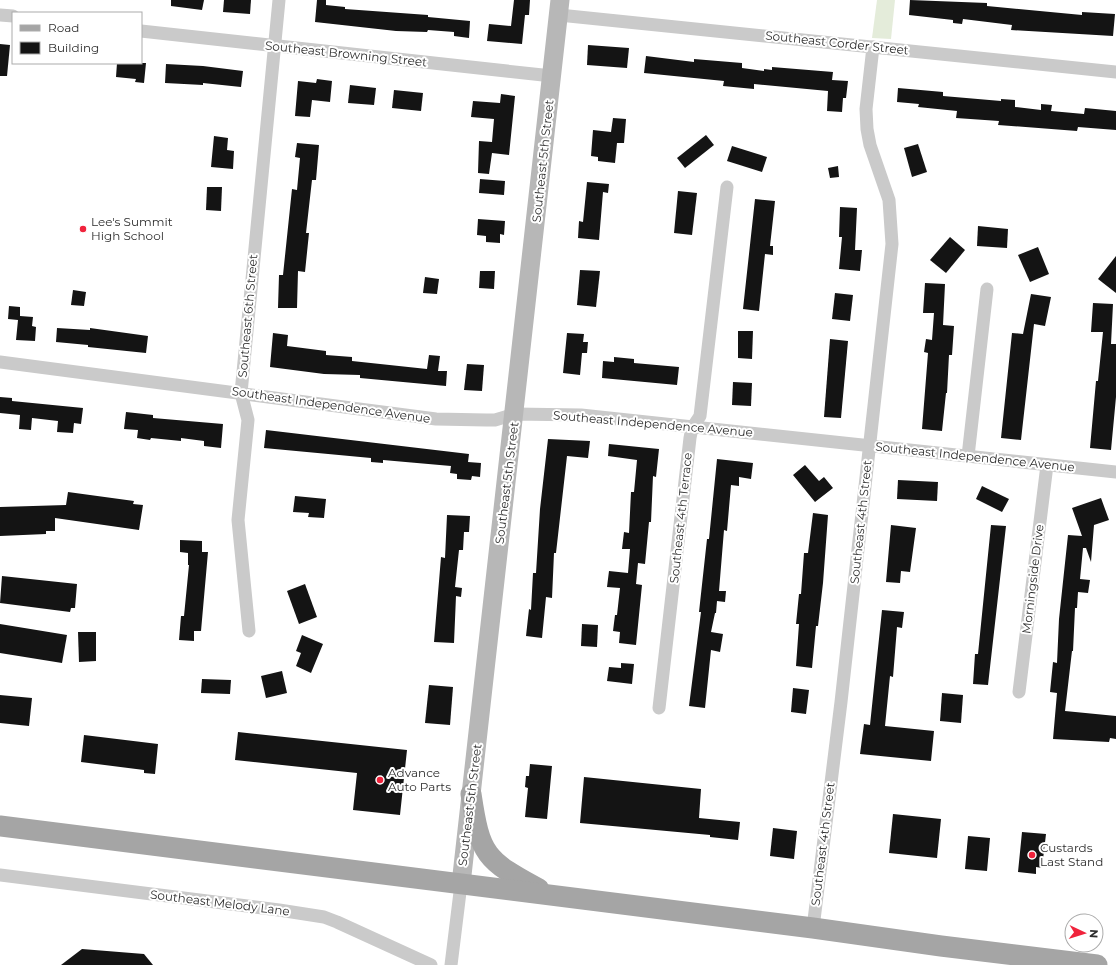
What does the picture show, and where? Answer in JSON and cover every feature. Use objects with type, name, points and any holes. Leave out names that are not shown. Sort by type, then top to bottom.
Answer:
[{"type":"main road","points":[[471,794],[477,831],[480,841],[489,857],[505,871],[550,895]]},
{"type":"main road","points":[[0,826],[1097,965]]},
{"type":"street","name":"Southeast 6th Street","points":[[249,631],[238,520],[248,420],[241,393],[279,0]]},
{"type":"street","name":"Southeast Corder Street","points":[[560,8],[873,47],[1116,72]]},
{"type":"street","name":"Southeast 5th Street","points":[[451,965],[515,414],[560,8]]},
{"type":"street","points":[[0,15],[12,16]]},
{"type":"street","name":"Southeast Browning Street","points":[[142,31],[552,76]]},
{"type":"street","name":"Southeast 4th Street","points":[[812,928],[842,702],[892,244],[889,200],[870,145],[867,129],[866,109],[873,47]]},
{"type":"street","name":"Southeast 4th Terrace","points":[[659,708],[690,438],[692,428],[700,416],[727,187]]},
{"type":"street","points":[[968,456],[987,289]]},
{"type":"street","name":"Southeast Independence Avenue","points":[[0,362],[436,418],[495,420],[515,414],[581,415],[1116,472]]},
{"type":"street","name":"Morningside Drive","points":[[1019,692],[1046,465]]},
{"type":"street","name":"Southeast Melody Lane","points":[[0,875],[324,917],[353,928],[431,965]]},
{"type":"green space","points":[[877,0],[895,0],[891,39],[872,38]]},
{"type":"building","points":[[171,0],[204,0],[202,10],[171,6]]},
{"type":"building","points":[[224,0],[251,0],[250,14],[223,12]]},
{"type":"building","points":[[317,0],[326,0],[326,5],[345,7],[345,9],[428,15],[428,17],[470,21],[469,38],[454,36],[454,32],[428,30],[427,32],[396,31],[315,22]]},
{"type":"building","points":[[514,0],[530,0],[529,15],[525,15],[522,44],[487,41],[489,24],[511,26]]},
{"type":"building","points":[[910,0],[987,3],[987,6],[1082,15],[1082,12],[1115,14],[1113,36],[1011,30],[1012,25],[963,19],[962,24],[953,23],[953,20],[909,15]]},
{"type":"building","points":[[0,44],[10,45],[7,76],[0,76]]},
{"type":"building","points":[[588,45],[629,48],[627,68],[587,65]]},
{"type":"building","points":[[646,56],[694,62],[694,59],[742,63],[742,68],[764,71],[764,69],[772,70],[772,67],[833,72],[832,80],[848,81],[846,98],[843,98],[842,112],[827,111],[828,91],[754,84],[754,89],[723,86],[724,81],[644,73]]},
{"type":"building","points":[[146,63],[144,83],[135,82],[136,79],[116,77],[117,64]]},
{"type":"building","points":[[166,64],[203,66],[243,71],[241,87],[203,83],[203,85],[165,83]]},
{"type":"building","points":[[317,79],[332,81],[330,102],[312,100],[310,117],[295,116],[298,81],[316,83]]},
{"type":"building","points":[[350,85],[376,88],[374,105],[348,103]]},
{"type":"building","points":[[898,88],[943,92],[943,96],[1001,101],[1001,99],[1015,100],[1015,107],[1041,110],[1041,104],[1052,105],[1051,111],[1084,114],[1085,108],[1116,111],[1116,130],[1078,127],[1077,131],[998,125],[999,121],[956,118],[957,111],[918,107],[919,104],[897,102]]},
{"type":"building","points":[[394,90],[423,93],[421,111],[392,108]]},
{"type":"building","points":[[501,94],[515,96],[509,155],[492,153],[489,174],[478,173],[479,141],[492,142],[494,119],[471,117],[473,101],[500,103]]},
{"type":"building","points":[[613,118],[626,119],[624,143],[617,143],[615,163],[598,161],[598,157],[591,156],[593,130],[611,132]]},
{"type":"building","points":[[706,135],[714,145],[685,168],[677,158]]},
{"type":"building","points":[[214,136],[228,138],[227,150],[234,151],[233,169],[211,167]]},
{"type":"building","points":[[297,143],[319,145],[316,180],[312,180],[306,233],[309,233],[305,272],[298,271],[297,308],[278,308],[279,275],[283,275],[292,189],[297,190],[300,158],[295,157]]},
{"type":"building","points":[[918,144],[927,172],[912,177],[904,148]]},
{"type":"building","points":[[732,146],[767,157],[762,172],[727,161]]},
{"type":"building","points":[[838,166],[839,177],[830,178],[828,168]]},
{"type":"building","points":[[480,179],[505,181],[504,195],[479,193]]},
{"type":"building","points":[[587,182],[609,184],[608,193],[603,192],[599,240],[578,238],[579,221],[583,222]]},
{"type":"building","points":[[207,187],[222,187],[221,211],[206,210]]},
{"type":"building","points":[[678,191],[697,193],[692,235],[674,233]]},
{"type":"building","points":[[755,199],[775,201],[770,246],[773,246],[773,255],[765,254],[759,311],[743,309]]},
{"type":"building","points":[[840,207],[857,208],[855,250],[862,250],[860,271],[839,269],[842,237],[839,237]]},
{"type":"building","points":[[478,219],[505,221],[504,235],[500,234],[500,243],[486,242],[486,236],[477,235]]},
{"type":"building","points":[[978,226],[1008,229],[1007,248],[977,246]]},
{"type":"building","points":[[950,237],[965,250],[946,273],[930,260]]},
{"type":"building","points":[[1038,247],[1049,274],[1030,282],[1018,255]]},
{"type":"building","points":[[1116,256],[1116,293],[1098,279]]},
{"type":"building","points":[[580,270],[600,271],[596,307],[577,305]]},
{"type":"building","points":[[480,271],[495,271],[494,289],[479,288]]},
{"type":"building","points":[[425,277],[439,279],[437,294],[423,293]]},
{"type":"building","points":[[925,283],[945,284],[943,325],[954,326],[952,355],[949,355],[947,393],[942,431],[922,429],[928,353],[924,352],[926,339],[932,340],[934,313],[923,313]]},
{"type":"building","points":[[73,290],[86,292],[84,306],[71,305]]},
{"type":"building","points":[[835,293],[853,295],[850,321],[832,319]]},
{"type":"building","points":[[1031,294],[1051,297],[1045,326],[1034,324],[1021,440],[1001,438],[1012,333],[1023,334]]},
{"type":"building","points":[[1093,303],[1113,304],[1111,344],[1116,344],[1116,397],[1111,450],[1090,448],[1096,381],[1098,381],[1103,332],[1091,332]]},
{"type":"building","points":[[9,306],[20,307],[20,316],[33,317],[32,326],[36,327],[35,341],[16,340],[18,320],[8,319]]},
{"type":"building","points":[[57,328],[90,330],[90,328],[148,336],[146,353],[56,342]]},
{"type":"building","points":[[738,331],[753,331],[752,359],[738,358]]},
{"type":"building","points":[[273,333],[288,335],[287,346],[326,351],[326,355],[352,357],[352,361],[427,369],[429,355],[440,356],[438,371],[447,371],[446,386],[360,378],[360,375],[324,374],[270,367]]},
{"type":"building","points":[[567,333],[584,334],[583,342],[588,342],[587,353],[582,353],[580,375],[563,373]]},
{"type":"building","points":[[830,339],[848,341],[841,418],[824,417]]},
{"type":"building","points":[[614,357],[634,359],[634,363],[679,367],[677,385],[602,378],[603,361],[614,362]]},
{"type":"building","points":[[467,364],[484,365],[482,391],[464,390]]},
{"type":"building","points":[[733,382],[752,383],[751,406],[732,405]]},
{"type":"building","points":[[0,397],[12,398],[12,401],[83,408],[81,424],[74,423],[73,433],[57,432],[58,421],[32,418],[31,430],[19,429],[20,415],[0,413]]},
{"type":"building","points":[[126,412],[153,415],[153,418],[223,424],[221,448],[204,446],[204,441],[181,438],[181,441],[137,438],[138,430],[124,429]]},
{"type":"building","points":[[266,430],[469,454],[468,462],[481,463],[480,477],[472,476],[471,480],[457,479],[457,474],[450,473],[451,466],[383,460],[383,463],[371,462],[371,458],[264,448]]},
{"type":"building","points":[[548,439],[590,441],[588,458],[567,456],[556,553],[554,553],[552,598],[546,597],[542,638],[526,636],[529,609],[531,610],[533,573],[536,573],[540,509]]},
{"type":"building","points":[[609,444],[659,449],[656,477],[653,476],[651,522],[649,522],[645,564],[638,563],[636,584],[642,585],[636,645],[619,643],[620,632],[613,631],[615,615],[617,615],[620,588],[607,587],[609,571],[628,573],[630,549],[622,549],[624,532],[629,533],[631,492],[634,492],[637,460],[608,456]]},
{"type":"building","points":[[717,459],[753,463],[751,479],[739,477],[739,486],[731,485],[727,531],[724,530],[719,591],[726,591],[725,602],[717,601],[716,613],[711,632],[723,634],[720,652],[711,650],[705,708],[689,706],[701,612],[699,612],[707,539],[709,539]]},
{"type":"building","points":[[805,465],[819,481],[824,477],[833,488],[815,502],[793,475]]},
{"type":"building","points":[[898,480],[938,482],[937,501],[897,499]]},
{"type":"building","points":[[982,486],[1009,499],[1002,512],[976,499]]},
{"type":"building","points":[[68,492],[134,501],[133,504],[143,505],[139,530],[55,518],[55,531],[46,531],[46,534],[0,536],[0,507],[66,505]]},
{"type":"building","points":[[295,496],[326,499],[324,518],[308,517],[309,513],[293,512]]},
{"type":"building","points":[[1101,498],[1109,520],[1094,525],[1091,562],[1086,548],[1083,548],[1080,579],[1090,580],[1088,593],[1078,592],[1077,608],[1075,608],[1073,651],[1065,711],[1116,716],[1116,739],[1110,738],[1109,742],[1053,739],[1057,693],[1050,692],[1053,662],[1057,663],[1059,619],[1068,535],[1082,536],[1072,508]]},
{"type":"building","points":[[813,513],[828,515],[823,583],[818,626],[816,626],[812,668],[796,666],[799,624],[796,624],[799,594],[801,594],[804,553],[808,553]]},
{"type":"building","points":[[447,515],[470,516],[469,532],[464,532],[463,550],[459,550],[455,587],[462,588],[461,597],[456,596],[454,643],[434,642],[441,557],[445,558]]},
{"type":"building","points":[[891,525],[916,528],[910,572],[901,571],[900,583],[886,582]]},
{"type":"building","points":[[991,525],[1006,526],[988,685],[973,684],[975,654],[978,654]]},
{"type":"building","points":[[180,540],[202,541],[202,552],[208,552],[201,631],[194,631],[194,641],[179,640],[181,616],[184,616],[189,565],[188,553],[180,552]]},
{"type":"building","points":[[2,576],[77,584],[75,608],[71,608],[70,612],[0,603]]},
{"type":"building","points":[[305,584],[317,617],[299,624],[287,591]]},
{"type":"building","points":[[882,610],[904,612],[902,628],[897,627],[893,677],[890,676],[885,726],[934,731],[931,761],[860,754],[864,724],[870,725]]},
{"type":"building","points":[[0,624],[67,635],[62,663],[0,653]]},
{"type":"building","points":[[582,624],[598,625],[597,647],[581,646]]},
{"type":"building","points":[[78,632],[96,632],[96,661],[79,662]]},
{"type":"building","points":[[302,635],[323,644],[311,673],[296,666],[301,653],[296,651]]},
{"type":"building","points":[[621,663],[634,664],[632,684],[607,681],[609,667],[621,668]]},
{"type":"building","points":[[282,671],[287,693],[266,698],[261,676]]},
{"type":"building","points":[[202,679],[231,680],[230,694],[201,693]]},
{"type":"building","points":[[429,685],[453,687],[450,725],[425,723]]},
{"type":"building","points":[[793,688],[809,690],[806,714],[791,712]]},
{"type":"building","points":[[942,693],[963,695],[961,723],[940,721]]},
{"type":"building","points":[[0,695],[32,698],[29,726],[0,723]]},
{"type":"building","points":[[238,732],[407,750],[400,815],[353,810],[357,773],[235,760]]},
{"type":"building","points":[[84,735],[158,744],[155,774],[144,773],[144,770],[81,762]]},
{"type":"building","points":[[530,764],[552,766],[547,819],[525,817],[528,788],[525,787],[526,776],[529,776]]},
{"type":"building","points":[[584,777],[701,789],[699,818],[740,822],[738,840],[710,837],[710,835],[580,823]]},
{"type":"building","points":[[893,814],[941,819],[937,858],[889,853]]},
{"type":"building","points":[[773,828],[797,831],[794,859],[770,856]]},
{"type":"building","points":[[1022,832],[1046,834],[1042,868],[1036,867],[1036,874],[1018,872]]},
{"type":"building","points":[[968,836],[990,838],[987,871],[965,869]]},
{"type":"building","points":[[82,949],[144,954],[153,965],[61,965]]},
{"type":"place","name":"Lee's Summit High School","points":[[83,229]]},
{"type":"place","name":"Advance Auto Parts","points":[[380,780]]},
{"type":"place","name":"Custards Last Stand","points":[[1032,855]]}]
